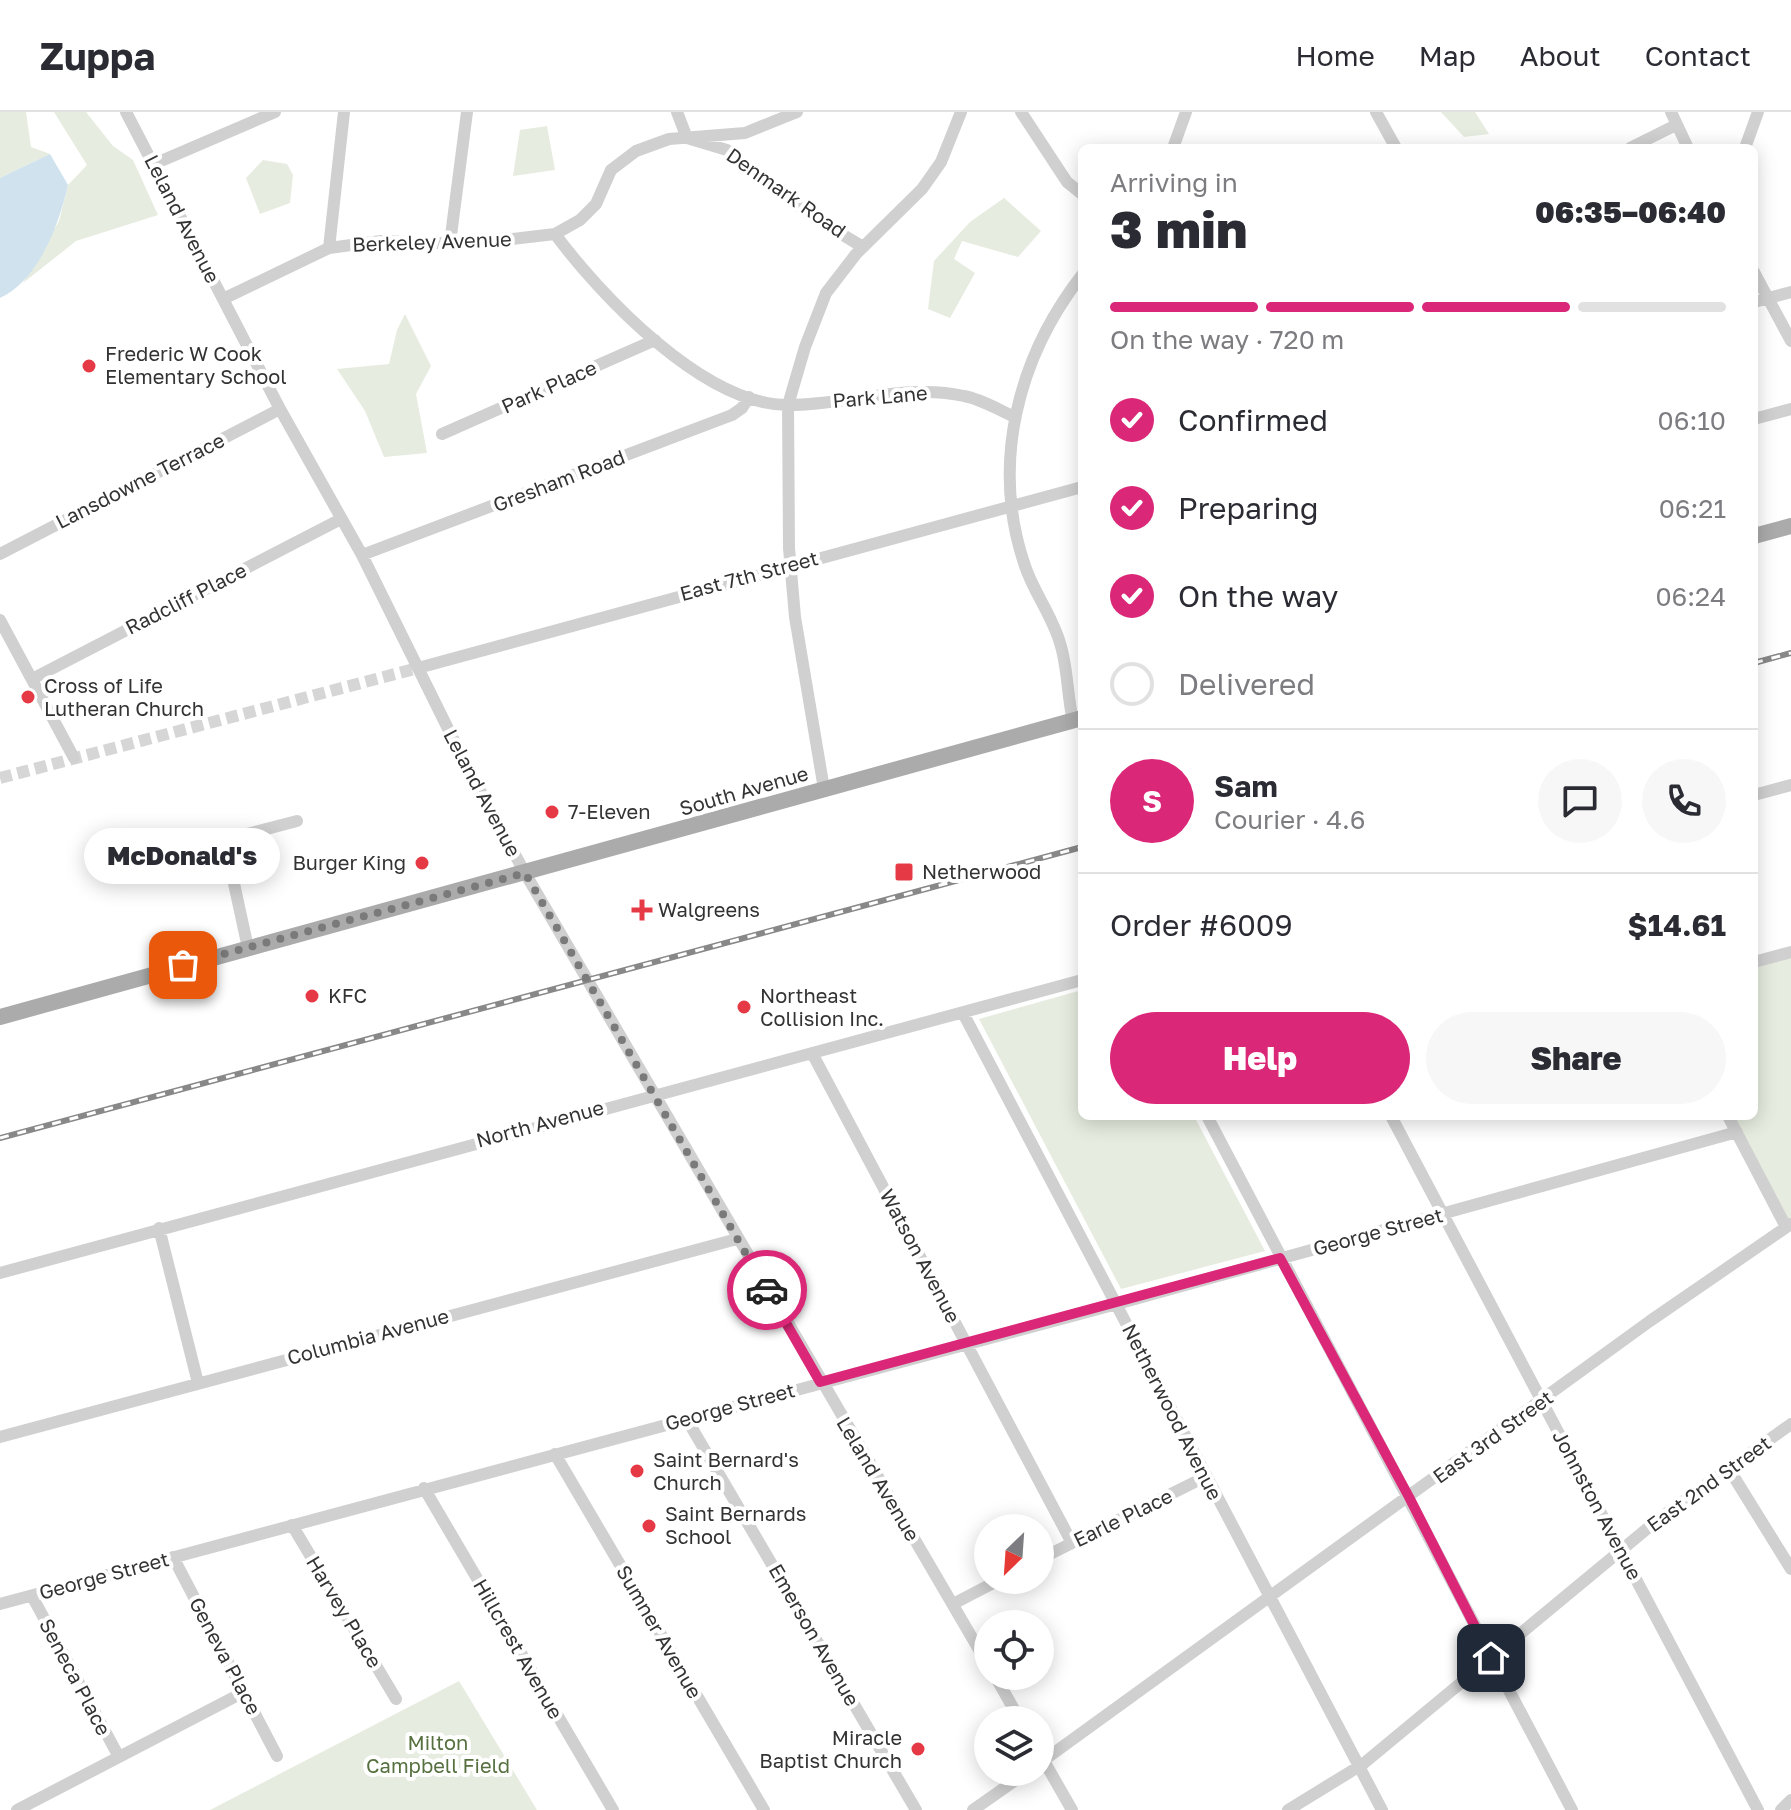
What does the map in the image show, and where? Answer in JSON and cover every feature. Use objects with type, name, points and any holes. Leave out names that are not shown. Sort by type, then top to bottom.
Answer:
[{"type":"main road","points":[[1758,535],[1791,526]]},
{"type":"main road","name":"South Avenue","points":[[0,1017],[1077,719]]},
{"type":"street","name":"Leland Avenue","points":[[126,112],[280,409],[362,555],[525,873],[974,1641]]},
{"type":"street","points":[[154,164],[275,112]]},
{"type":"street","points":[[329,248],[344,112]]},
{"type":"street","points":[[450,243],[467,112]]},
{"type":"street","points":[[677,112],[687,138]]},
{"type":"street","name":"Berkeley Avenue","points":[[223,299],[329,248],[381,241],[491,243],[555,234],[580,220],[596,204],[611,170],[621,159],[653,144],[745,133],[797,112]]},
{"type":"street","points":[[824,789],[795,617],[788,405],[805,347],[826,293],[863,247],[922,189],[941,162],[961,112]]},
{"type":"street","points":[[1021,112],[1059,172],[1078,190]]},
{"type":"street","points":[[1174,144],[1186,112]]},
{"type":"street","points":[[1376,112],[1394,144]]},
{"type":"street","points":[[1671,112],[1686,144]]},
{"type":"street","points":[[1746,144],[1758,112]]},
{"type":"street","points":[[1638,144],[1676,125]]},
{"type":"street","name":"Denmark Road","points":[[687,138],[727,150],[813,217],[863,247]]},
{"type":"street","name":"Park Lane","points":[[555,234],[605,297],[655,340],[703,374],[749,397],[788,405],[938,392],[967,396],[1015,417]]},
{"type":"street","points":[[1758,279],[1791,341]]},
{"type":"street","points":[[1077,719],[1060,640],[1025,568],[1009,476],[1015,417],[1033,353],[1047,325],[1078,281]]},
{"type":"street","points":[[1758,301],[1791,292]]},
{"type":"street","name":"Park Place","points":[[442,434],[655,340]]},
{"type":"street","name":"Gresham Road","points":[[362,555],[732,415],[742,408],[749,397]]},
{"type":"street","name":"Lansdowne Terrace","points":[[0,554],[280,409]]},
{"type":"street","points":[[1758,418],[1791,409]]},
{"type":"street","name":"East 7th Street","points":[[418,668],[1078,488]]},
{"type":"street","name":"Radcliff Place","points":[[32,679],[341,519]]},
{"type":"street","points":[[0,620],[74,758]]},
{"type":"street","points":[[1758,794],[1791,785]]},
{"type":"street","points":[[174,853],[297,821]]},
{"type":"street","points":[[225,842],[248,948]]},
{"type":"street","points":[[1758,961],[1791,952]]},
{"type":"street","name":"North Avenue","points":[[0,1273],[1078,981]]},
{"type":"street","name":"Netherwood Avenue","points":[[963,1013],[1382,1810]]},
{"type":"street","name":"Watson Avenue","points":[[812,1053],[1072,1543]]},
{"type":"street","points":[[1209,1120],[1572,1810]]},
{"type":"street","name":"Johnston Avenue","points":[[1393,1120],[1758,1810]]},
{"type":"street","points":[[1730,1120],[1789,1225]]},
{"type":"street","name":"George Street","points":[[0,1604],[1117,1304],[1737,1132]]},
{"type":"street","name":"East 3rd Street","points":[[1054,1750],[1270,1599],[1789,1225]]},
{"type":"street","points":[[159,1228],[198,1383]]},
{"type":"street","name":"Columbia Avenue","points":[[0,1437],[737,1239]]},
{"type":"street","name":"Emerson Avenue","points":[[686,1418],[916,1810]]},
{"type":"street","name":"East 2nd Street","points":[[1288,1810],[1358,1767],[1621,1551],[1791,1424]]},
{"type":"street","name":"Sumner Avenue","points":[[555,1454],[764,1810]]},
{"type":"street","points":[[1729,1469],[1791,1569]]},
{"type":"street","name":"Earle Place","points":[[1054,1552],[1205,1477]]},
{"type":"street","name":"Hillcrest Avenue","points":[[424,1488],[613,1810]]},
{"type":"street","name":"Harvey Place","points":[[292,1525],[396,1699]]},
{"type":"street","name":"Geneva Place","points":[[173,1557],[277,1756]]},
{"type":"street","points":[[953,1604],[974,1593]]},
{"type":"street","name":"Seneca Place","points":[[32,1596],[119,1757]]},
{"type":"street","points":[[17,1810],[244,1692]]},
{"type":"street","points":[[1054,1780],[1072,1810]]},
{"type":"street","points":[[973,1810],[1007,1786]]},
{"type":"street","points":[[1781,1810],[1791,1800]]},
{"type":"green space","points":[[0,112],[26,112],[31,147],[50,154],[0,178]]},
{"type":"green space","points":[[54,112],[86,112],[113,146],[133,160],[158,215],[76,241],[23,283],[59,221],[68,185],[87,165]]},
{"type":"green space","points":[[1441,112],[1475,112],[1489,134],[1464,137]]},
{"type":"green space","points":[[547,126],[555,170],[513,176],[520,130]]},
{"type":"green space","points":[[263,160],[287,164],[293,175],[290,203],[260,214],[246,178]]},
{"type":"green space","points":[[1004,198],[1041,231],[1018,257],[962,241],[954,259],[975,273],[950,318],[928,309],[934,261],[970,222]]},
{"type":"green space","points":[[405,314],[431,366],[416,394],[427,453],[384,457],[365,411],[337,369],[389,364],[397,330]]},
{"type":"green space","points":[[1791,948],[1791,1222],[1787,1224],[1733,1120],[1758,1120],[1758,957]]},
{"type":"green space","points":[[1078,991],[1078,1120],[1196,1120],[1265,1251],[1121,1289],[979,1019]]},
{"type":"green space","name":"Milton Campbell Field","points":[[459,1681],[537,1810],[210,1810]]},
{"type":"water","points":[[50,154],[68,185],[59,217],[36,265],[14,290],[0,298],[0,178]]},
{"type":"tunnel","points":[[0,778],[418,668]]},
{"type":"railway","points":[[1758,662],[1791,653]]},
{"type":"railway","points":[[0,1138],[1078,848]]},
{"type":"way so far","points":[[183,965],[525,873],[767,1290]]},
{"type":"place","name":"Frederic W Cook Elementary School","points":[[89,366]]},
{"type":"place","name":"Cross of Life Lutheran Church","points":[[28,697]]},
{"type":"place","name":"7-Eleven","points":[[552,812]]},
{"type":"place","name":"Burger King","points":[[422,863]]},
{"type":"place","name":"Netherwood","points":[[904,872]]},
{"type":"place","name":"Walgreens","points":[[642,910]]},
{"type":"place","name":"McDonald's","points":[[183,965]]},
{"type":"place","name":"KFC","points":[[312,996]]},
{"type":"place","name":"Northeast Collision Inc.","points":[[744,1007]]},
{"type":"place","name":"Saint Bernard's Church","points":[[637,1471]]},
{"type":"place","name":"Saint Bernards School","points":[[649,1526]]},
{"type":"place","name":"Miracle Baptist Church","points":[[918,1749]]},
{"type":"route","points":[[767,1290],[820,1382],[1280,1258],[1409,1497],[1491,1658]]}]
